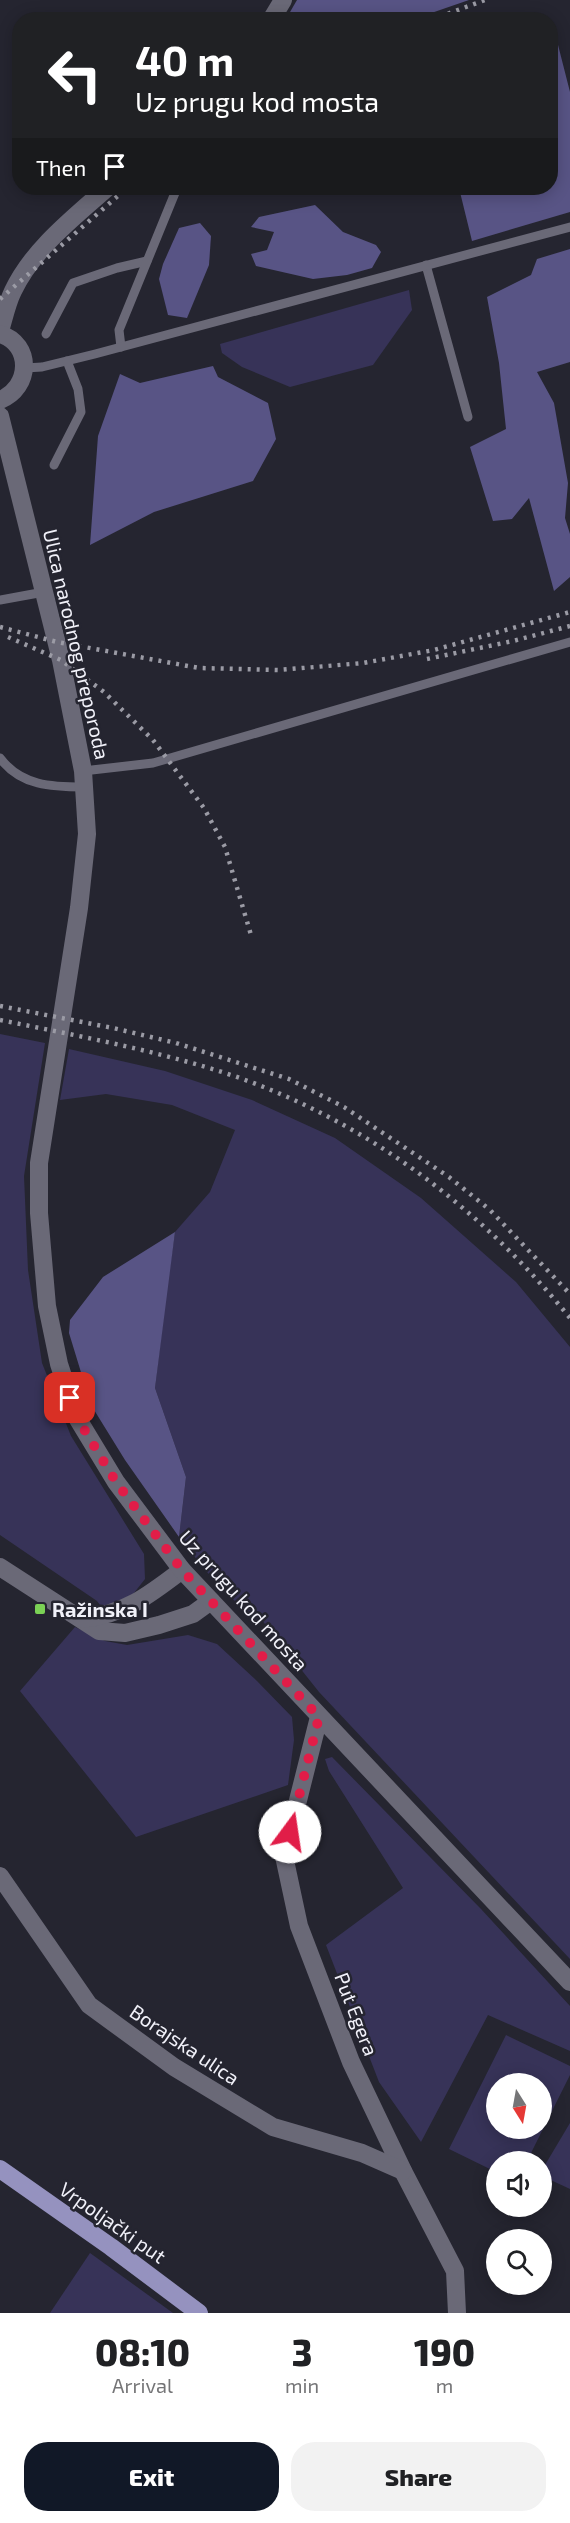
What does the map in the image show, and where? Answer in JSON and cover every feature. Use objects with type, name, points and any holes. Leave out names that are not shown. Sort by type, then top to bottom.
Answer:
[{"type":"main road","name":"Vrpoljački put","points":[[0,2169],[111,2247],[199,2313]]},
{"type":"street","points":[[0,400],[12,394],[20,385],[25,368],[22,352],[16,343],[0,332],[13,291],[30,264],[62,227],[99,195]]},
{"type":"street","name":"Ulica narodnog preporoda","points":[[0,416],[61,660],[83,779],[87,834],[55,1062]]},
{"type":"street","name":"Uz prugu kod mosta","points":[[55,1062],[39,1163],[39,1213],[47,1306],[59,1364],[76,1416],[116,1482],[182,1570],[570,1982]]},
{"type":"street","points":[[0,1567],[99,1631],[125,1633],[159,1626],[193,1614],[211,1601]]},
{"type":"street","points":[[82,1619],[106,1616],[130,1606],[182,1570]]},
{"type":"street","name":"Put Egera","points":[[319,1717],[284,1856],[299,1926],[351,2062],[403,2171],[455,2271],[457,2313]]},
{"type":"street","name":"Borajska ulica","points":[[0,1876],[89,2005],[174,2067],[273,2127],[362,2154],[403,2171]]},
{"type":"lane","points":[[121,347],[119,330],[174,195]]},
{"type":"lane","points":[[25,368],[42,368],[570,227]]},
{"type":"lane","points":[[46,334],[73,283],[117,268],[147,261]]},
{"type":"lane","points":[[426,265],[468,417]]},
{"type":"lane","points":[[54,465],[81,412],[78,389],[67,361]]},
{"type":"lane","points":[[0,600],[44,592]]},
{"type":"lane","points":[[0,758],[14,772],[29,781],[52,787],[153,763],[570,642]]},
{"type":"shaded area","points":[[297,0],[469,0],[434,12],[290,12]]},
{"type":"shaded area","points":[[558,45],[570,92],[570,212],[472,241],[461,195],[558,195]]},
{"type":"shaded area","points":[[315,205],[343,232],[376,245],[381,252],[372,268],[347,275],[313,279],[256,266],[251,254],[267,250],[274,232],[251,227],[259,217]]},
{"type":"shaded area","points":[[200,223],[211,236],[209,265],[187,318],[168,315],[159,279],[163,264],[179,228]]},
{"type":"shaded area","points":[[570,249],[570,362],[537,372],[554,403],[568,483],[565,518],[570,534],[570,577],[554,591],[529,498],[512,519],[493,521],[470,447],[506,429],[499,363],[487,297],[531,275],[537,259]]},
{"type":"shaded area","points":[[409,290],[412,310],[373,365],[290,387],[242,367],[222,353],[220,344]]},
{"type":"shaded area","points":[[213,366],[218,377],[268,403],[276,439],[253,481],[154,512],[90,545],[98,436],[120,374],[140,383]]},
{"type":"shaded area","points":[[0,1034],[45,1043],[24,1176],[28,1270],[42,1363],[71,1436],[144,1554],[145,1579],[130,1598],[103,1609],[97,1601],[0,1535]]},
{"type":"shaded area","points":[[69,1049],[165,1071],[252,1100],[335,1138],[421,1198],[516,1282],[570,1347],[570,1959],[319,1692],[261,1619],[254,1621],[206,1571],[179,1537],[186,1477],[155,1388],[166,1295],[175,1232],[210,1192],[235,1130],[172,1105],[106,1094],[60,1100]]},
{"type":"shaded area","points":[[175,1232],[155,1388],[186,1477],[179,1537],[125,1460],[91,1405],[69,1333],[70,1320],[103,1277]]},
{"type":"shaded area","points":[[75,1627],[105,1641],[127,1645],[188,1635],[217,1644],[292,1717],[294,1740],[288,1785],[136,1837],[20,1691]]},
{"type":"shaded area","points":[[332,1757],[481,1909],[570,2006],[570,2051],[488,2015],[421,2142],[379,2082],[326,1945],[403,1888],[329,1771],[325,1759]]},
{"type":"shaded area","points":[[506,2035],[570,2066],[570,2075],[552,2111],[552,2073],[487,2073]]},
{"type":"shaded area","points":[[486,2075],[486,2139],[538,2139],[532,2151],[486,2151],[486,2167],[449,2149]]},
{"type":"shaded area","points":[[570,2123],[570,2189],[552,2181],[552,2153]]},
{"type":"shaded area","points":[[90,2253],[173,2313],[50,2313]]},
{"type":"railway","points":[[453,12],[485,0]]},
{"type":"railway","points":[[0,299],[119,195]]},
{"type":"railway","points":[[0,627],[57,642],[199,668],[279,670],[363,663],[434,650],[570,612]]},
{"type":"railway","points":[[427,659],[570,626]]},
{"type":"railway","points":[[8,637],[61,660],[104,692],[153,740],[204,808],[225,847],[251,935]]},
{"type":"railway","points":[[0,1006],[176,1043],[289,1079],[344,1107],[449,1177],[490,1210],[570,1294]]},
{"type":"railway","points":[[0,1020],[111,1043],[195,1064],[273,1091],[322,1114],[369,1140],[456,1202],[496,1238],[570,1318]]},
{"type":"place","name":"Ražinska I","points":[[40,1609]]},
{"type":"route","points":[[70,1398],[76,1416],[116,1482],[182,1570],[319,1717],[290,1832]]}]
